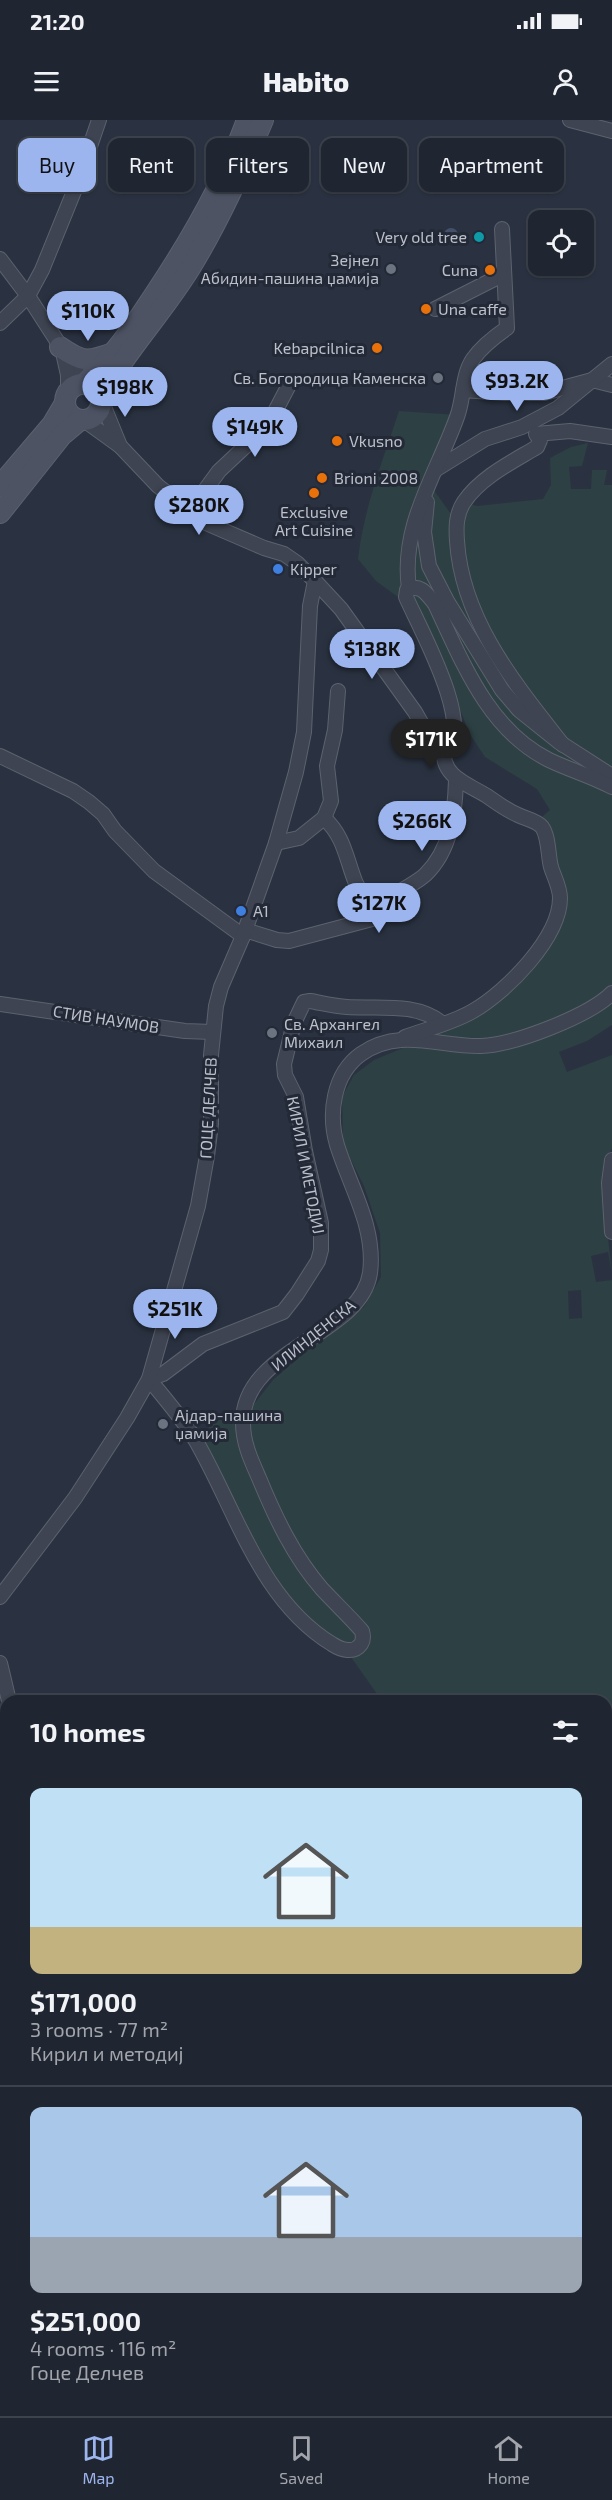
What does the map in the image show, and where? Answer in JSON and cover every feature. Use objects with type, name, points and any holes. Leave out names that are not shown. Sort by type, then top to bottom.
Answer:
[{"type":"main road","points":[[0,486],[52,425],[72,393],[101,368],[137,322],[181,256],[224,172],[247,120]]},
{"type":"main road","points":[[0,513],[62,435],[82,420],[98,413],[101,398],[111,377],[147,331],[190,267],[218,219],[263,120]]},
{"type":"main road","points":[[60,347],[83,360],[93,360],[113,353]]},
{"type":"main road","points":[[72,393],[94,387],[101,398]]},
{"type":"main road","points":[[72,393],[71,415],[82,420]]},
{"type":"street","points":[[0,323],[28,296],[42,270],[77,184],[99,120]]},
{"type":"street","points":[[570,120],[612,131]]},
{"type":"street","points":[[82,420],[120,446],[158,486],[189,512],[216,527],[264,548],[284,554],[297,563],[340,609],[416,712],[432,742],[444,749],[450,746],[453,740],[454,709],[429,643],[406,597],[409,588],[407,574],[412,528],[430,477],[458,415],[471,361],[485,344],[507,328],[502,229]]},
{"type":"street","points":[[0,259],[28,296],[60,347],[72,393]]},
{"type":"street","points":[[435,309],[504,274]]},
{"type":"street","points":[[612,364],[558,408],[522,428],[485,439],[456,455],[430,477],[424,532],[429,566],[502,690],[519,710],[563,745],[612,776]]},
{"type":"street","points":[[463,390],[544,393],[592,380],[612,385]]},
{"type":"street","points":[[189,512],[219,471],[268,425],[289,385]]},
{"type":"street","points":[[101,398],[120,446]]},
{"type":"street","points":[[511,431],[536,434],[570,431],[612,437]]},
{"type":"street","points":[[536,434],[540,440],[537,447],[485,481],[464,502],[456,522],[458,556],[467,591],[482,628],[501,664],[563,745]]},
{"type":"street","name":"ГОЦЕ ДЕЛЧЕВ","points":[[0,1597],[75,1498],[127,1418],[148,1379],[198,1206],[206,1164],[211,1124],[213,1032],[221,987],[244,933],[276,843],[296,772],[304,732],[310,606],[315,581]]},
{"type":"street","points":[[409,588],[423,590],[435,604],[489,708],[516,737],[548,759],[612,787]]},
{"type":"street","points":[[276,843],[299,838],[324,818],[331,801],[327,766],[335,730],[338,691]]},
{"type":"street","points":[[402,1038],[472,1012],[501,991],[523,969],[548,934],[556,916],[560,898],[543,828],[536,822],[507,810],[456,780],[445,764],[444,749]]},
{"type":"street","points":[[0,756],[73,791],[103,814],[115,831],[154,871],[244,933],[277,940],[297,940],[369,921],[372,916],[355,882],[343,843],[332,825],[324,818]]},
{"type":"street","points":[[369,909],[424,875],[437,859],[454,820],[456,780]]},
{"type":"street","name":"ИЛИНДЕНСКА","points":[[148,1379],[195,1439],[245,1540],[292,1609],[326,1641],[346,1650],[360,1645],[363,1638],[362,1631],[321,1588],[293,1550],[264,1491],[244,1441],[242,1420],[247,1398],[259,1380],[278,1360],[349,1310],[366,1288],[371,1264],[369,1237],[359,1200],[337,1145],[334,1130],[335,1100],[341,1075],[359,1055],[371,1048],[402,1038],[480,1046],[500,1044],[581,1016],[612,993]]},
{"type":"street","name":"КИРИЛ И МЕТОДИЈ","points":[[148,1379],[163,1374],[203,1344],[283,1312],[318,1261],[321,1250],[321,1223],[304,1151],[296,1097],[285,1075],[284,1064],[294,1023],[304,1002],[310,1000],[346,1007],[404,1009],[424,1013],[442,1023]]},
{"type":"street","name":"СТИВ НАУМОВ","points":[[0,1004],[185,1031],[213,1032]]},
{"type":"street","points":[[612,1161],[609,1183],[612,1232]]},
{"type":"street","points":[[0,1663],[8,1695]]},
{"type":"shaded area","points":[[399,411],[458,415],[428,482],[456,521],[464,502],[477,506],[543,499],[551,485],[550,458],[571,447],[588,443],[582,466],[569,467],[571,489],[591,489],[592,470],[607,470],[604,485],[612,485],[612,1025],[587,1041],[559,1052],[567,1072],[612,1055],[612,1148],[608,1157],[607,1229],[612,1273],[608,1252],[591,1256],[596,1282],[612,1280],[612,1695],[378,1695],[346,1650],[292,1609],[195,1439],[223,1416],[255,1403],[273,1380],[323,1336],[364,1307],[381,1277],[380,1233],[364,1186],[343,1144],[342,1097],[354,1075],[374,1060],[449,1029],[523,969],[560,899],[536,822],[550,810],[537,789],[485,757],[469,733],[448,677],[402,600],[376,581],[358,559],[369,502]],"holes":[[[581,1290],[582,1318],[569,1319],[568,1291]]]},
{"type":"water","points":[[451,228],[456,230],[458,235],[456,240],[451,242],[446,240],[444,235],[446,230]]},
{"type":"place","name":"Very old tree","points":[[479,237]]},
{"type":"place","name":"Зејнел Абидин-пашина џамија","points":[[391,269]]},
{"type":"place","name":"Cuna","points":[[490,270]]},
{"type":"place","name":"Una caffe","points":[[426,309]]},
{"type":"place","name":"Kebapcilnica","points":[[377,348]]},
{"type":"place","name":"Св. Богородица Каменска","points":[[438,378]]},
{"type":"place","name":"Vkusno","points":[[337,441]]},
{"type":"place","name":"Brioni 2008","points":[[322,478]]},
{"type":"place","name":"Exclusive Art Cuisine","points":[[314,493]]},
{"type":"place","name":"Kipper","points":[[278,569]]},
{"type":"place","name":"A1","points":[[241,911]]},
{"type":"place","name":"Св. Архангел Михаил","points":[[272,1033]]},
{"type":"place","name":"Ајдар-пашина џамија","points":[[163,1424]]}]
